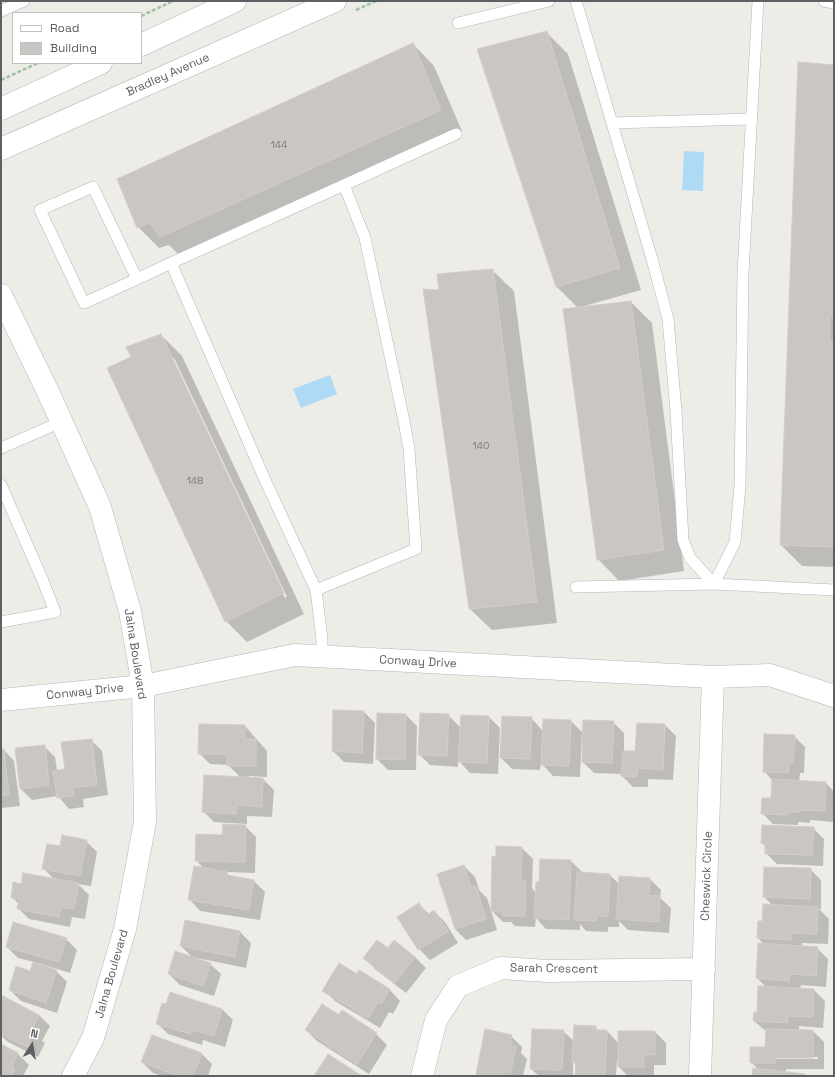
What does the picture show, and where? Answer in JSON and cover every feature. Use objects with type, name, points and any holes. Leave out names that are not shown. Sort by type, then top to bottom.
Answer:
[{"type":"street","points":[[142,45],[235,1]]},
{"type":"street","name":"Bradley Avenue","points":[[1,149],[335,1]]},
{"type":"street","points":[[1,109],[99,64]]},
{"type":"street","name":"Jalna Boulevard","points":[[1,295],[62,422],[100,507],[130,611],[143,686],[145,822],[125,930],[93,1038],[73,1076]]},
{"type":"street","name":"Conway Drive","points":[[1,700],[143,686],[295,655],[713,677],[770,675],[834,696]]},
{"type":"street","name":"Cheswick Circle","points":[[700,1076],[713,677]]},
{"type":"street","name":"Sarah Crescent","points":[[422,1076],[436,1020],[458,986],[502,968],[546,971],[704,969]]},
{"type":"lane","points":[[1,11],[24,1]]},
{"type":"lane","points":[[458,23],[549,1]]},
{"type":"lane","points":[[576,1],[652,259],[668,319],[676,411],[683,540],[690,558],[714,584]]},
{"type":"lane","points":[[714,584],[735,542],[740,486],[743,273],[758,1]]},
{"type":"lane","points":[[824,1],[834,3]]},
{"type":"lane","points":[[612,123],[751,119]]},
{"type":"lane","points":[[136,279],[93,187],[40,210],[84,303],[456,134]]},
{"type":"lane","points":[[316,590],[416,549],[409,449],[404,421],[365,238],[344,185]]},
{"type":"lane","points":[[171,263],[264,480],[316,590],[322,639],[322,657]]},
{"type":"lane","points":[[1,448],[62,422]]},
{"type":"lane","points":[[1,486],[55,612],[1,622]]},
{"type":"lane","points":[[576,587],[714,584],[834,590]]},
{"type":"path","points":[[142,16],[173,1]]},
{"type":"path","points":[[1,80],[36,64]]},
{"type":"water","points":[[684,151],[704,152],[703,191],[682,190]]},
{"type":"water","points":[[330,375],[337,394],[301,408],[293,389]]},
{"type":"building","points":[[547,31],[620,268],[556,287],[477,49]]},
{"type":"building","points":[[413,43],[441,110],[160,237],[150,223],[137,228],[117,179]]},
{"type":"building","points":[[798,62],[834,65],[834,316],[830,316],[829,342],[834,342],[834,547],[780,545]]},
{"type":"building","points":[[493,269],[537,602],[469,609],[423,289],[439,290],[437,274]]},
{"type":"building","points":[[631,301],[664,550],[597,560],[563,309]]},
{"type":"building","points":[[161,334],[284,593],[225,622],[107,368],[131,357],[126,347]]},
{"type":"building","points":[[333,710],[364,711],[362,753],[332,751]]},
{"type":"building","points":[[377,713],[406,714],[405,760],[376,759]]},
{"type":"building","points":[[420,713],[449,714],[447,756],[418,755]]},
{"type":"building","points":[[461,715],[489,716],[487,763],[458,762]]},
{"type":"building","points":[[502,716],[532,717],[530,759],[500,758]]},
{"type":"building","points":[[543,719],[571,720],[569,766],[541,765]]},
{"type":"building","points":[[583,720],[614,721],[612,763],[582,762]]},
{"type":"building","points":[[637,723],[665,724],[663,770],[638,768],[637,777],[621,776],[623,751],[635,751]]},
{"type":"building","points":[[199,724],[245,725],[245,739],[256,739],[256,766],[227,766],[227,754],[198,754]]},
{"type":"building","points":[[764,734],[795,735],[793,762],[789,762],[789,773],[763,772]]},
{"type":"building","points":[[92,739],[97,785],[72,788],[74,796],[57,798],[53,771],[65,769],[61,742]]},
{"type":"building","points":[[45,745],[49,785],[20,789],[15,748]]},
{"type":"building","points":[[1,749],[4,749],[9,795],[1,796]]},
{"type":"building","points":[[204,775],[263,778],[262,807],[237,805],[236,814],[202,812]]},
{"type":"building","points":[[772,779],[826,782],[825,811],[800,810],[799,812],[787,812],[787,815],[761,814],[762,798],[771,798]]},
{"type":"building","points":[[223,824],[246,825],[245,862],[195,861],[196,834],[222,835]]},
{"type":"building","points":[[762,825],[814,827],[812,855],[765,854],[765,843],[761,843]]},
{"type":"building","points":[[62,835],[87,840],[80,876],[42,869],[47,844],[60,846]]},
{"type":"building","points":[[496,846],[522,847],[521,881],[526,881],[525,916],[503,916],[503,912],[491,911],[492,856],[496,857]]},
{"type":"building","points":[[540,859],[571,860],[569,920],[534,918],[536,882],[539,882]]},
{"type":"building","points":[[464,865],[471,887],[476,886],[486,919],[455,929],[437,874]]},
{"type":"building","points":[[194,866],[227,872],[227,875],[254,880],[249,910],[188,900]]},
{"type":"building","points":[[764,867],[811,868],[810,899],[763,897]]},
{"type":"building","points":[[577,872],[610,874],[608,917],[597,916],[597,921],[574,920]]},
{"type":"building","points":[[23,873],[79,883],[74,909],[61,907],[59,917],[17,909],[19,899],[11,898],[13,882],[21,884]]},
{"type":"building","points":[[619,876],[650,878],[649,895],[660,896],[659,922],[616,919]]},
{"type":"building","points":[[419,903],[427,915],[434,910],[448,931],[418,950],[397,917]]},
{"type":"building","points":[[763,904],[818,907],[817,934],[791,933],[791,940],[757,938],[758,921],[762,921]]},
{"type":"building","points":[[185,920],[240,931],[235,957],[180,946]]},
{"type":"building","points":[[13,922],[67,938],[59,962],[6,947]]},
{"type":"building","points":[[377,940],[388,948],[394,940],[415,957],[395,983],[363,958]]},
{"type":"building","points":[[758,943],[818,947],[816,976],[790,974],[789,981],[756,978]]},
{"type":"building","points":[[175,951],[211,963],[203,986],[168,974]]},
{"type":"building","points":[[33,962],[57,970],[46,1003],[9,990],[16,966],[30,971]]},
{"type":"building","points":[[339,963],[357,974],[359,970],[390,989],[381,1004],[378,1002],[368,1018],[322,991]]},
{"type":"building","points":[[758,986],[814,989],[813,1017],[788,1016],[788,1023],[753,1021],[754,1012],[757,1012]]},
{"type":"building","points":[[170,992],[222,1009],[214,1036],[192,1030],[191,1034],[156,1024],[162,1003],[166,1004]]},
{"type":"building","points":[[1,995],[39,1015],[32,1030],[34,1031],[27,1047],[1,1034]]},
{"type":"building","points":[[322,1004],[339,1015],[342,1010],[377,1033],[357,1064],[305,1030]]},
{"type":"building","points":[[574,1025],[596,1026],[596,1030],[607,1030],[605,1076],[575,1076],[576,1062],[572,1062]]},
{"type":"building","points":[[485,1029],[512,1035],[510,1046],[516,1047],[510,1076],[487,1076],[476,1074]]},
{"type":"building","points":[[532,1029],[564,1030],[562,1070],[530,1069]]},
{"type":"building","points":[[766,1029],[813,1030],[813,1058],[776,1058],[776,1063],[750,1063],[750,1047],[765,1047]]},
{"type":"building","points":[[618,1031],[655,1031],[655,1055],[644,1054],[644,1067],[618,1067]]},
{"type":"building","points":[[152,1035],[202,1053],[193,1076],[178,1076],[141,1062]]},
{"type":"building","points":[[1,1044],[18,1053],[12,1067],[15,1069],[12,1076],[1,1076]]},
{"type":"building","points":[[328,1054],[362,1076],[314,1076]]},
{"type":"building","points":[[753,1068],[805,1074],[804,1076],[752,1076]]}]
